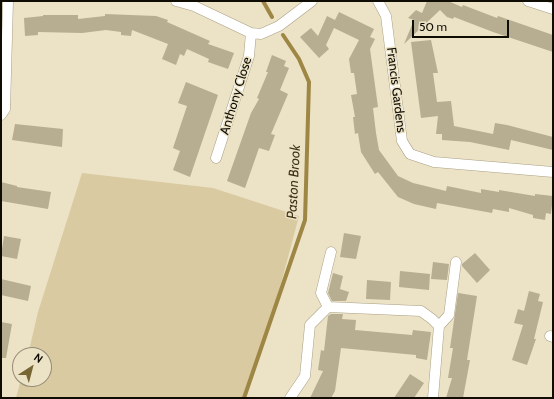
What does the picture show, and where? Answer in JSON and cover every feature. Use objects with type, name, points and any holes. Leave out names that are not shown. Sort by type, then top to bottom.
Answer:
[{"type":"street","points":[[1,115],[5,109],[8,1]]},
{"type":"street","points":[[176,1],[194,6],[251,33],[261,34],[279,26],[312,1]]},
{"type":"street","name":"Francis Gardens","points":[[378,1],[386,16],[402,141],[410,154],[434,162],[553,172]]},
{"type":"street","points":[[528,1],[553,9]]},
{"type":"street","name":"Anthony Close","points":[[216,158],[249,56],[251,33]]},
{"type":"street","points":[[328,307],[321,293],[331,252]]},
{"type":"street","points":[[433,398],[439,326],[449,315],[456,262]]},
{"type":"street","points":[[290,398],[305,376],[310,325],[328,307],[421,312],[439,326]]},
{"type":"shaded area","points":[[82,173],[213,188],[299,216],[268,332],[245,398],[16,398],[19,387],[52,387],[52,347],[30,347],[38,312]]},
{"type":"building","points":[[427,1],[448,1],[462,7],[463,5],[497,18],[498,16],[553,35],[553,52],[454,17],[453,19],[447,17],[440,10],[404,44],[414,20],[408,18],[416,10],[422,13]]},
{"type":"building","points":[[339,12],[374,29],[370,37],[375,39],[370,49],[378,107],[373,108],[376,133],[379,150],[398,176],[413,183],[446,191],[447,186],[481,193],[481,189],[499,192],[499,190],[535,196],[535,194],[553,196],[551,214],[546,213],[545,220],[533,218],[533,215],[509,208],[509,212],[493,209],[492,213],[437,203],[436,209],[414,204],[398,197],[378,172],[375,174],[361,152],[358,133],[355,134],[353,117],[355,117],[351,95],[357,94],[354,73],[351,73],[349,59],[359,40],[334,28],[326,45],[329,49],[319,58],[300,37],[311,28],[318,36],[327,16],[335,20]]},
{"type":"building","points":[[105,14],[156,16],[168,20],[167,22],[210,41],[208,44],[234,53],[228,69],[208,62],[209,59],[187,49],[184,56],[180,54],[176,65],[162,59],[168,44],[132,30],[131,36],[121,35],[121,32],[106,30],[82,33],[38,32],[38,35],[25,36],[24,18],[43,15],[78,15],[78,19],[105,16]]},
{"type":"building","points":[[431,40],[438,73],[433,73],[437,102],[451,101],[454,126],[493,134],[495,123],[507,125],[553,137],[553,150],[511,140],[509,150],[470,142],[442,140],[442,134],[436,134],[438,116],[421,118],[411,42]]},
{"type":"building","points":[[272,55],[286,61],[284,66],[289,68],[280,90],[288,94],[271,134],[275,135],[269,151],[259,148],[245,188],[227,181],[251,113],[259,99],[257,98],[268,72],[266,72]]},
{"type":"building","points":[[186,82],[218,95],[190,177],[173,170],[180,151],[173,148],[187,106],[178,103]]},
{"type":"building","points":[[15,124],[63,129],[62,147],[12,140]]},
{"type":"building","points":[[1,182],[17,187],[51,192],[48,209],[1,201]]},
{"type":"building","points":[[344,233],[361,236],[356,259],[340,257]]},
{"type":"building","points":[[4,236],[21,239],[17,259],[1,256]]},
{"type":"building","points":[[475,253],[490,270],[477,283],[462,266],[462,264]]},
{"type":"building","points":[[433,262],[449,264],[447,280],[431,279]]},
{"type":"building","points":[[400,271],[430,274],[429,290],[399,287]]},
{"type":"building","points":[[333,273],[343,276],[340,289],[349,292],[346,301],[332,301],[328,293]]},
{"type":"building","points":[[1,279],[31,286],[28,301],[1,295]]},
{"type":"building","points":[[367,280],[391,282],[390,300],[366,299]]},
{"type":"building","points":[[529,291],[540,294],[538,301],[543,302],[534,339],[536,339],[527,365],[512,360],[523,325],[514,323],[518,309],[524,311]]},
{"type":"building","points":[[458,293],[477,296],[467,360],[470,360],[463,398],[446,398],[452,378],[448,378],[453,348],[450,348]]},
{"type":"building","points":[[331,314],[343,314],[342,319],[356,320],[355,330],[412,335],[413,330],[431,332],[427,360],[416,358],[416,355],[341,348],[335,391],[331,398],[310,398],[323,371],[318,370],[321,350],[324,351],[328,316]]},
{"type":"building","points":[[1,322],[12,324],[6,358],[1,358]]},
{"type":"building","points":[[410,374],[424,383],[414,398],[394,398]]},
{"type":"waterway","name":"Paston Brook","points":[[263,1],[272,17]]},
{"type":"waterway","name":"Paston Brook","points":[[244,398],[305,220],[309,82],[299,59],[283,35]]}]
